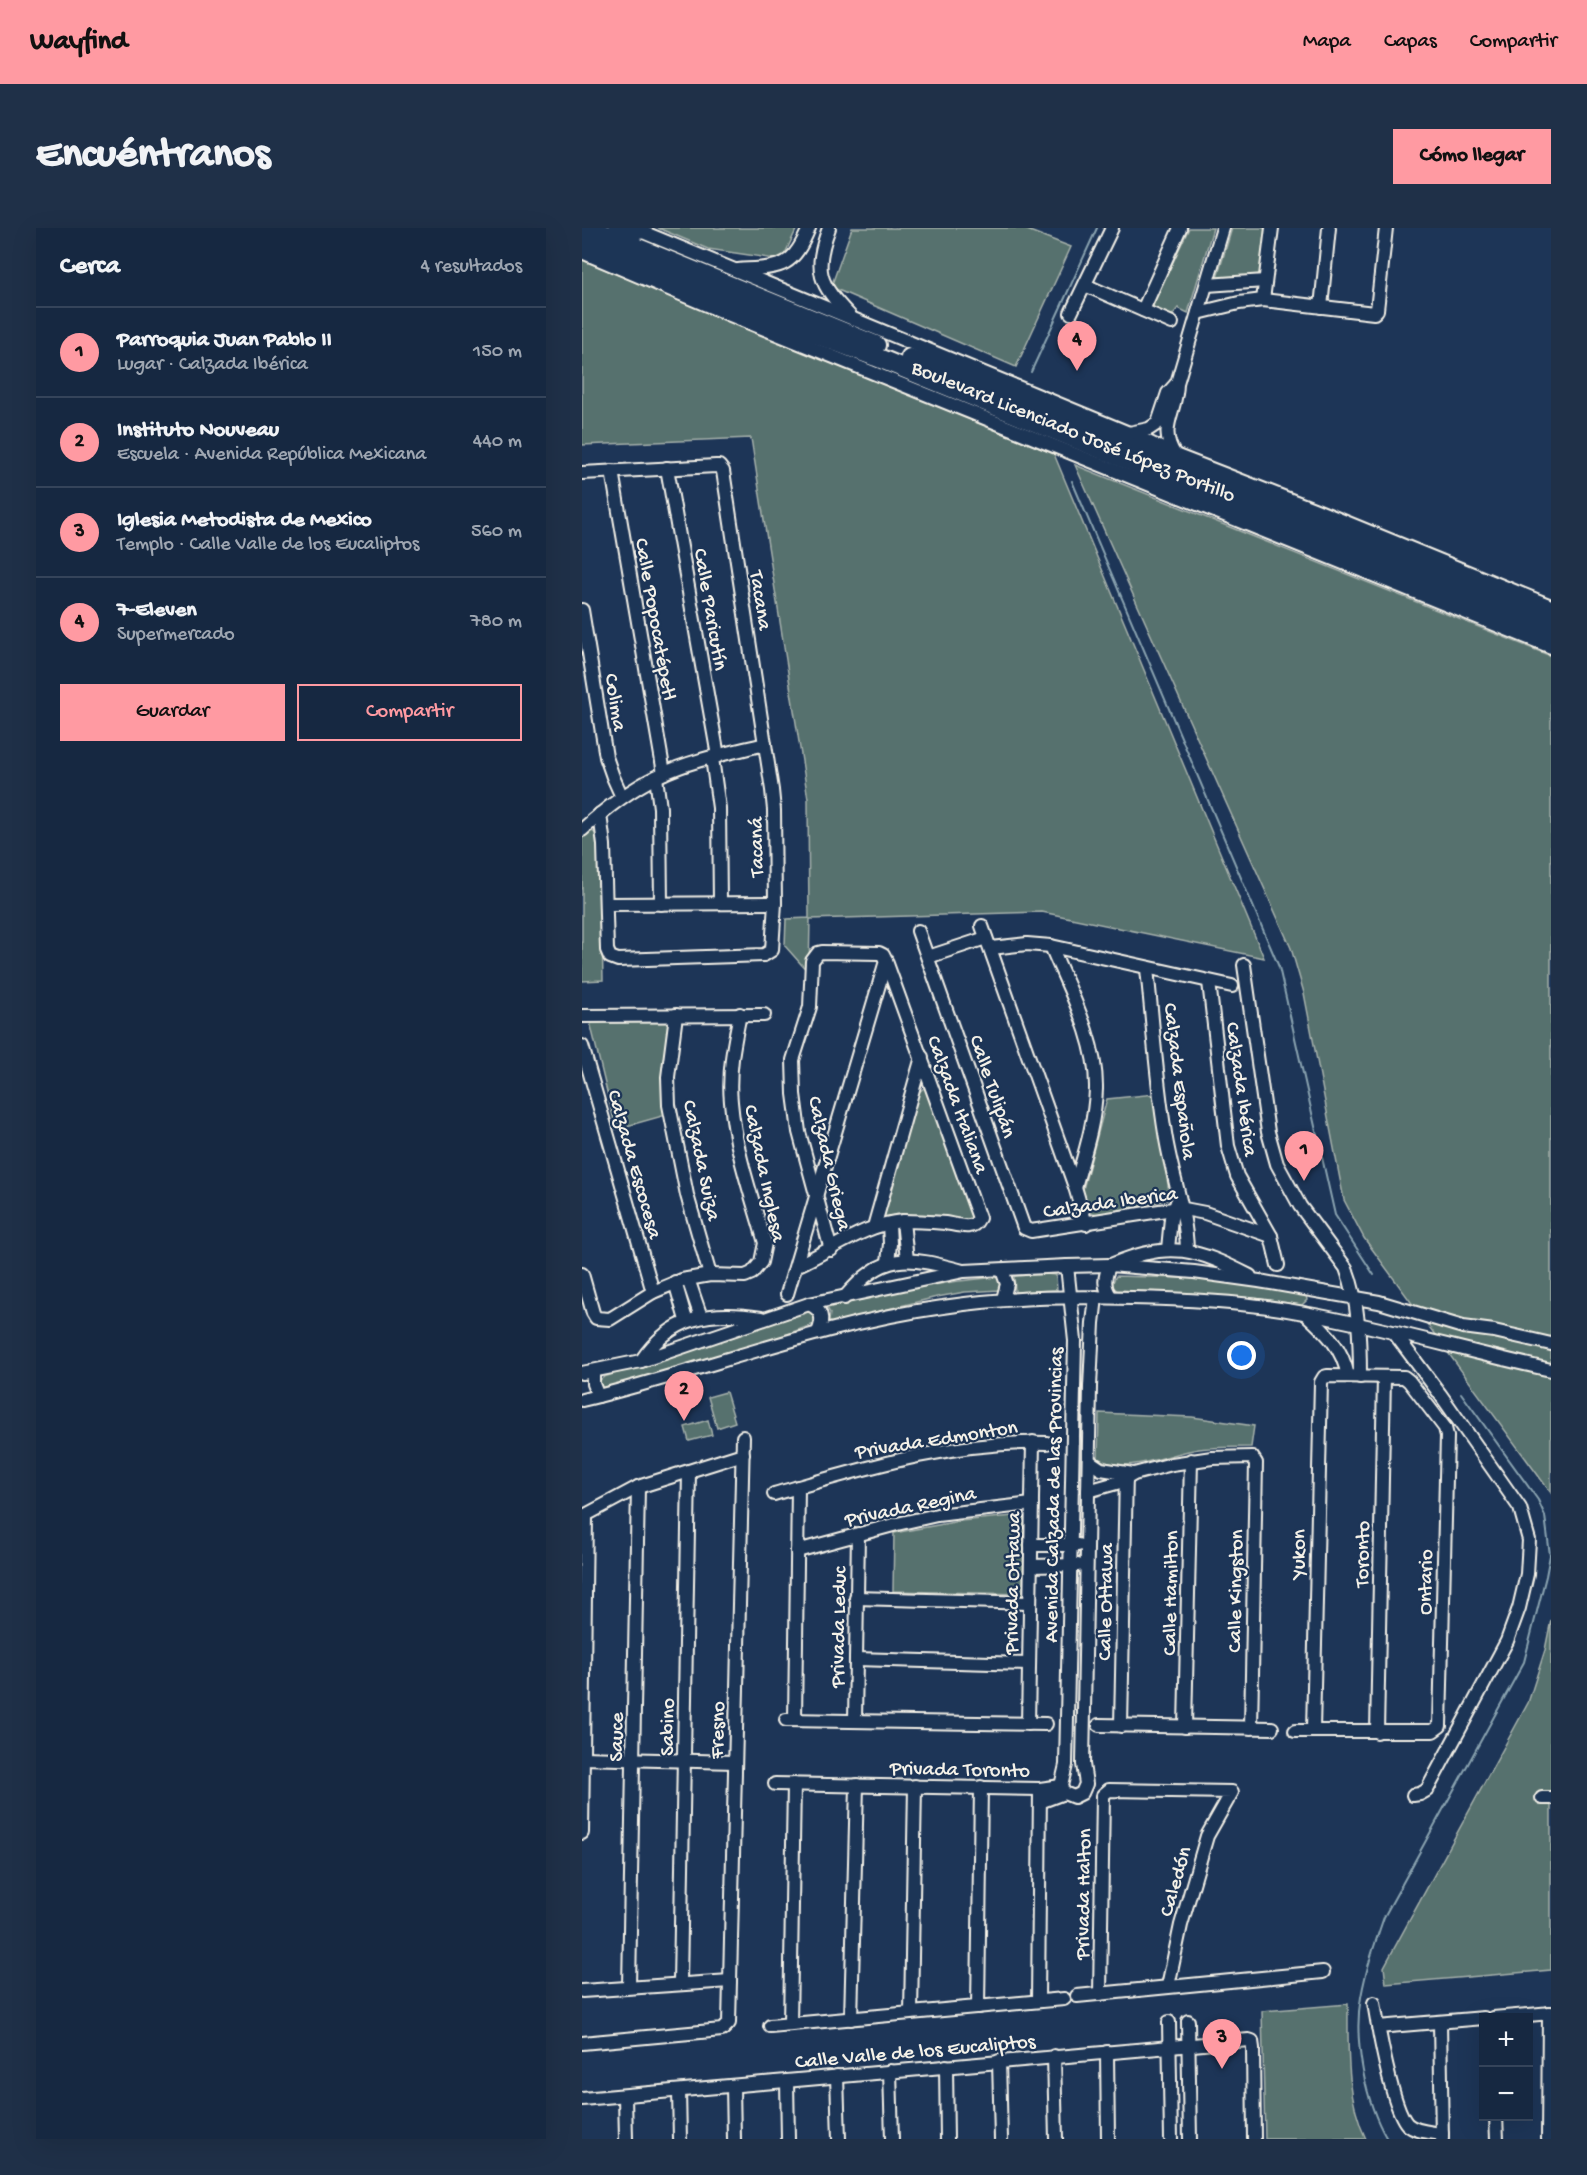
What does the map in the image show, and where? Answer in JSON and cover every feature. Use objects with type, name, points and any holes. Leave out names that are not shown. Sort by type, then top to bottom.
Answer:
[{"type":"highway","name":"Boulevard Licenciado José López Portillo","points":[[589,228],[1551,617]]},
{"type":"highway","points":[[617,228],[636,229]]},
{"type":"highway","name":"Boulevard Licenciado José López Portillo","points":[[582,241],[751,310],[876,357],[1240,514],[1551,634]]},
{"type":"highway","points":[[1283,509],[1314,509]]},
{"type":"street","points":[[829,228],[822,248],[821,274],[824,286],[853,319]]},
{"type":"street","points":[[1071,313],[1112,228]]},
{"type":"street","points":[[1143,310],[1180,228]]},
{"type":"street","points":[[1175,454],[1169,446],[1168,422],[1177,397],[1177,383],[1223,228]]},
{"type":"street","points":[[1263,300],[1272,228]]},
{"type":"street","points":[[1321,307],[1329,228]]},
{"type":"street","points":[[1198,313],[1263,300],[1371,313],[1377,310],[1386,228]]},
{"type":"street","name":"Boulevard Licenciado José López Portillo","points":[[636,229],[1175,454],[1551,606]]},
{"type":"street","points":[[807,234],[808,247],[812,250],[822,248]]},
{"type":"street","points":[[734,270],[781,265],[794,257],[807,234]]},
{"type":"street","name":"Boulevard Licenciado José López Portillo","points":[[582,252],[730,315],[1240,514],[1551,647]]},
{"type":"street","points":[[1207,285],[1265,281]]},
{"type":"street","points":[[1085,285],[1172,323]]},
{"type":"street","points":[[1129,434],[1149,429],[1158,423],[1168,393],[1177,383]]},
{"type":"street","name":"Tacana","points":[[667,468],[719,466],[723,471],[765,744]]},
{"type":"street","points":[[582,473],[667,468]]},
{"type":"street","name":"Calle Paricutín","points":[[667,468],[715,757],[719,808],[720,902]]},
{"type":"street","name":"Calle Popocatépetl","points":[[612,471],[660,775],[661,904]]},
{"type":"street","name":"Colima","points":[[582,610],[606,757],[622,797]]},
{"type":"street","points":[[582,830],[622,797],[660,775],[765,744]]},
{"type":"street","name":"Tacaná","points":[[607,904],[607,950],[610,957],[618,960],[764,955],[772,950],[774,810],[765,744]]},
{"type":"street","points":[[600,814],[607,904],[774,903]]},
{"type":"street","name":"Calle Tulipán","points":[[918,931],[1024,1228]]},
{"type":"street","points":[[928,957],[986,937],[1051,946],[1232,986]]},
{"type":"street","points":[[986,937],[1086,1224]]},
{"type":"street","points":[[1051,946],[1087,1035],[1094,1060],[1096,1088],[1091,1128],[1075,1188]]},
{"type":"street","name":"Calzada Griega","points":[[886,962],[879,952],[818,953],[812,961],[810,1007],[793,1060],[794,1094],[799,1132],[831,1250],[873,1227],[903,1221]]},
{"type":"street","points":[[787,1294],[886,962]]},
{"type":"street","name":"Calzada Italiana","points":[[886,962],[979,1218],[970,1227],[938,1222],[903,1221]]},
{"type":"street","points":[[1244,966],[1268,1132],[1277,1164],[1300,1206],[1346,1268],[1354,1297],[1357,1325],[1354,1376]]},
{"type":"street","name":"Calzada Española","points":[[1147,969],[1165,1134],[1178,1205]]},
{"type":"street","name":"Calzada Ibérica","points":[[1209,982],[1228,1146],[1237,1176],[1271,1236],[1278,1264]]},
{"type":"street","name":"Calzada Inglesa","points":[[582,1274],[593,1313],[600,1320],[610,1319],[653,1292],[675,1282],[710,1275],[745,1276],[757,1269],[764,1253],[765,1243],[736,1142],[730,1101],[731,1060],[740,1014]]},
{"type":"street","name":"Calzada Suiza","points":[[675,1015],[668,1077],[669,1105],[687,1195],[710,1275]]},
{"type":"street","points":[[582,1016],[764,1015]]},
{"type":"street","name":"Calzada Escocesa","points":[[582,1046],[653,1292]]},
{"type":"street","points":[[873,1227],[922,1057]]},
{"type":"street","points":[[1168,1249],[1178,1205]]},
{"type":"street","points":[[1178,1205],[1187,1250]]},
{"type":"street","name":"Calzada Iberica","points":[[1024,1228],[1031,1231],[1086,1224],[1178,1205],[1271,1236]]},
{"type":"street","points":[[903,1221],[907,1260]]},
{"type":"street","name":"Calzada Griega","points":[[888,1262],[889,1224]]},
{"type":"street","points":[[1111,1297],[1105,1289],[1106,1273],[1110,1265],[1133,1255],[1168,1249],[1187,1250],[1219,1261],[1259,1281]]},
{"type":"street","points":[[796,1266],[831,1250]]},
{"type":"street","points":[[844,1298],[867,1275],[888,1262],[907,1260],[927,1262],[964,1271]]},
{"type":"street","points":[[598,1396],[587,1372],[641,1361],[808,1304],[964,1271],[1110,1265],[1194,1272],[1354,1297],[1390,1305],[1463,1327],[1494,1330],[1551,1344]]},
{"type":"street","name":"Avenida Calzada de las Provincias","points":[[1062,1789],[1066,1765],[1075,1341],[1067,1266]]},
{"type":"street","points":[[1002,1270],[1007,1284],[1003,1299]]},
{"type":"street","points":[[688,1279],[701,1317]]},
{"type":"street","points":[[675,1282],[686,1320]]},
{"type":"street","points":[[1304,1313],[1309,1302],[1305,1289]]},
{"type":"street","name":"Avenida Calzada de las Provincias","points":[[1084,1788],[1083,1724],[1091,1352],[1096,1297]]},
{"type":"street","points":[[582,1400],[818,1332],[942,1306],[1003,1299],[1111,1297],[1209,1301],[1304,1313],[1551,1370]]},
{"type":"street","points":[[808,1304],[817,1308],[821,1315],[822,1323],[818,1332]]},
{"type":"street","points":[[1304,1313],[1336,1345],[1354,1376]]},
{"type":"street","points":[[641,1361],[651,1346],[686,1320],[736,1316],[765,1318]]},
{"type":"street","points":[[1458,1348],[1463,1327]]},
{"type":"street","points":[[1395,1334],[1520,1508],[1529,1540],[1527,1574],[1519,1608],[1507,1641],[1427,1790],[1413,1795]]},
{"type":"street","name":"Yukon","points":[[1313,1731],[1322,1379],[1327,1376],[1354,1376]]},
{"type":"street","points":[[1354,1376],[1384,1377]]},
{"type":"street","name":"Ontario","points":[[1377,1732],[1433,1731],[1438,1729],[1440,1723],[1447,1436],[1445,1428],[1407,1378],[1384,1377]]},
{"type":"street","name":"Toronto","points":[[1377,1732],[1384,1377]]},
{"type":"street","name":"Fresno","points":[[582,2043],[722,2030],[729,2024],[743,1437]]},
{"type":"street","name":"Privada Ottawa","points":[[1028,1724],[1033,1442]]},
{"type":"street","name":"Privada Edmonton","points":[[774,1494],[849,1472],[923,1455],[993,1445],[1047,1443]]},
{"type":"street","points":[[582,1833],[584,1516],[638,1487],[743,1454]]},
{"type":"street","name":"Calle Kingston","points":[[1191,1461],[1252,1457],[1256,1463],[1251,1728]]},
{"type":"street","points":[[1089,1461],[1101,1469],[1128,1475]]},
{"type":"street","points":[[1088,1491],[1128,1475],[1191,1461]]},
{"type":"street","name":"Calle Hamilton","points":[[1185,1727],[1191,1461]]},
{"type":"street","name":"Sabino","points":[[680,1983],[689,1472]]},
{"type":"street","name":"Calle Ottawa","points":[[1121,1726],[1128,1475]]},
{"type":"street","name":"Sauce","points":[[629,1987],[638,1487]]},
{"type":"street","points":[[798,1487],[790,1720],[1046,1724]]},
{"type":"street","name":"Privada Regina","points":[[797,1551],[937,1515],[1032,1504]]},
{"type":"street","name":"Privada Leduc","points":[[855,1721],[858,1534]]},
{"type":"street","points":[[1031,1545],[1087,1545]]},
{"type":"street","points":[[1031,1566],[1087,1565]]},
{"type":"street","points":[[856,1598],[1030,1603]]},
{"type":"street","points":[[856,1659],[1029,1664]]},
{"type":"street","points":[[1099,1725],[1272,1728]]},
{"type":"street","points":[[1295,1731],[1377,1732]]},
{"type":"street","points":[[583,1758],[735,1762]]},
{"type":"street","name":"Privada Toronto","points":[[775,1784],[1040,1789],[1038,2001]]},
{"type":"street","points":[[790,2024],[794,1784]]},
{"type":"street","points":[[851,2019],[857,1785]]},
{"type":"street","points":[[910,2013],[915,1786]]},
{"type":"street","points":[[978,2007],[981,1787]]},
{"type":"street","points":[[1040,1789],[1062,1789],[1074,1797],[1084,1788]]},
{"type":"street","points":[[1084,1788],[1104,1798]]},
{"type":"street","points":[[1084,1788],[1104,1798]]},
{"type":"street","points":[[1040,1802],[1062,1789]]},
{"type":"street","name":"Caledón","points":[[1104,1798],[1232,1792],[1207,1836],[1181,1925],[1168,1986]]},
{"type":"street","name":"Privada Halton","points":[[1100,1994],[1104,1798]]},
{"type":"street","points":[[1077,1996],[1323,1972]]},
{"type":"street","points":[[582,1991],[730,1981]]},
{"type":"street","points":[[770,2026],[1064,1999]]},
{"type":"street","points":[[1374,2003],[1399,2110],[1407,2124],[1415,2129],[1442,2136],[1440,2022]]},
{"type":"street","points":[[1533,2014],[1550,2013],[1548,2139]]},
{"type":"street","points":[[1378,2027],[1479,2018]]},
{"type":"street","points":[[1188,2021],[1190,2139]]},
{"type":"street","points":[[1169,2022],[1171,2139]]},
{"type":"street","name":"Calle Valle de los Eucaliptos","points":[[582,2099],[1245,2040],[1251,2041],[1254,2139]]},
{"type":"street","points":[[1107,2052],[1108,2139]]},
{"type":"street","points":[[1054,2056],[1056,2139]]},
{"type":"street","points":[[999,2061],[1001,2139]]},
{"type":"street","points":[[946,2066],[947,2139]]},
{"type":"street","points":[[890,2071],[892,2139]]},
{"type":"street","points":[[837,2076],[838,2139]]},
{"type":"street","points":[[787,2081],[788,2139]]},
{"type":"street","points":[[733,2086],[734,2139]]},
{"type":"street","points":[[679,2091],[680,2139]]},
{"type":"street","points":[[626,2096],[626,2139]]},
{"type":"street","points":[[1497,2121],[1497,2139]]},
{"type":"green space","points":[[658,228],[797,228],[782,260],[708,249]]},
{"type":"green space","points":[[852,228],[1022,228],[1071,247],[1016,367],[831,287]]},
{"type":"green space","points":[[1189,228],[1213,228],[1188,313],[1178,308],[1171,317],[1151,309]]},
{"type":"green space","points":[[1232,228],[1267,228],[1261,280],[1217,278]]},
{"type":"green space","points":[[582,260],[1054,454],[1264,958],[1042,912],[810,919],[809,973],[785,946],[786,919],[809,918],[808,799],[751,438],[582,445]]},
{"type":"green space","points":[[1075,465],[1551,656],[1551,1493],[1364,1238],[1344,1200],[1304,993],[1291,948]]},
{"type":"green space","points":[[592,831],[600,836],[603,980],[582,981],[582,838],[585,833]]},
{"type":"green space","points":[[590,1022],[670,1022],[666,1115],[616,1129]]},
{"type":"green space","points":[[924,1088],[929,1090],[975,1214],[968,1221],[926,1215],[884,1218],[881,1212],[918,1093]]},
{"type":"green space","points":[[1155,1094],[1170,1199],[1100,1215],[1090,1212],[1082,1193],[1107,1099]]},
{"type":"green space","points":[[1056,1275],[1057,1290],[1015,1292],[1014,1276]]},
{"type":"green space","points":[[1116,1276],[1215,1279],[1301,1293],[1306,1295],[1307,1300],[1302,1305],[1254,1298],[1117,1290],[1113,1287]]},
{"type":"green space","points":[[1003,1277],[1000,1290],[965,1292],[937,1297],[831,1323],[829,1321],[830,1313],[827,1308],[936,1284]]},
{"type":"green space","points":[[814,1310],[817,1323],[723,1358],[601,1390],[600,1380],[604,1377]]},
{"type":"green space","points":[[726,1392],[735,1422],[717,1428],[708,1397]]},
{"type":"green space","points":[[1099,1413],[1192,1417],[1254,1426],[1251,1447],[1199,1449],[1147,1462],[1121,1465],[1109,1463],[1098,1458]]},
{"type":"green space","points":[[708,1420],[712,1435],[689,1441],[685,1427]]},
{"type":"green space","points":[[1024,1515],[1023,1594],[893,1591],[894,1533],[960,1521]]},
{"type":"green space","points":[[1551,1620],[1551,1970],[1386,1984],[1384,1967],[1528,1703],[1545,1650]]},
{"type":"green space","points":[[1348,2004],[1348,2056],[1352,2090],[1359,2123],[1366,2139],[1265,2139],[1262,2011]]},
{"type":"waterway","points":[[1031,372],[1097,228]]},
{"type":"waterway","points":[[1072,481],[1279,967],[1335,1215],[1374,1275]]},
{"type":"waterway","points":[[1387,2139],[1379,2124],[1367,2089],[1360,2051],[1359,2014],[1368,1966],[1384,1917],[1524,1662],[1550,1555],[1545,1516],[1538,1500],[1461,1393]]},
{"type":"place","name":"7-Eleven","points":[[1077,371]]},
{"type":"place","name":"Parroquia Juan Pablo II","points":[[1304,1181]]},
{"type":"place","name":"Instituto Nouveau","points":[[684,1421]]},
{"type":"place","name":"Iglesia Metodista de Mexico","points":[[1222,2069]]}]
